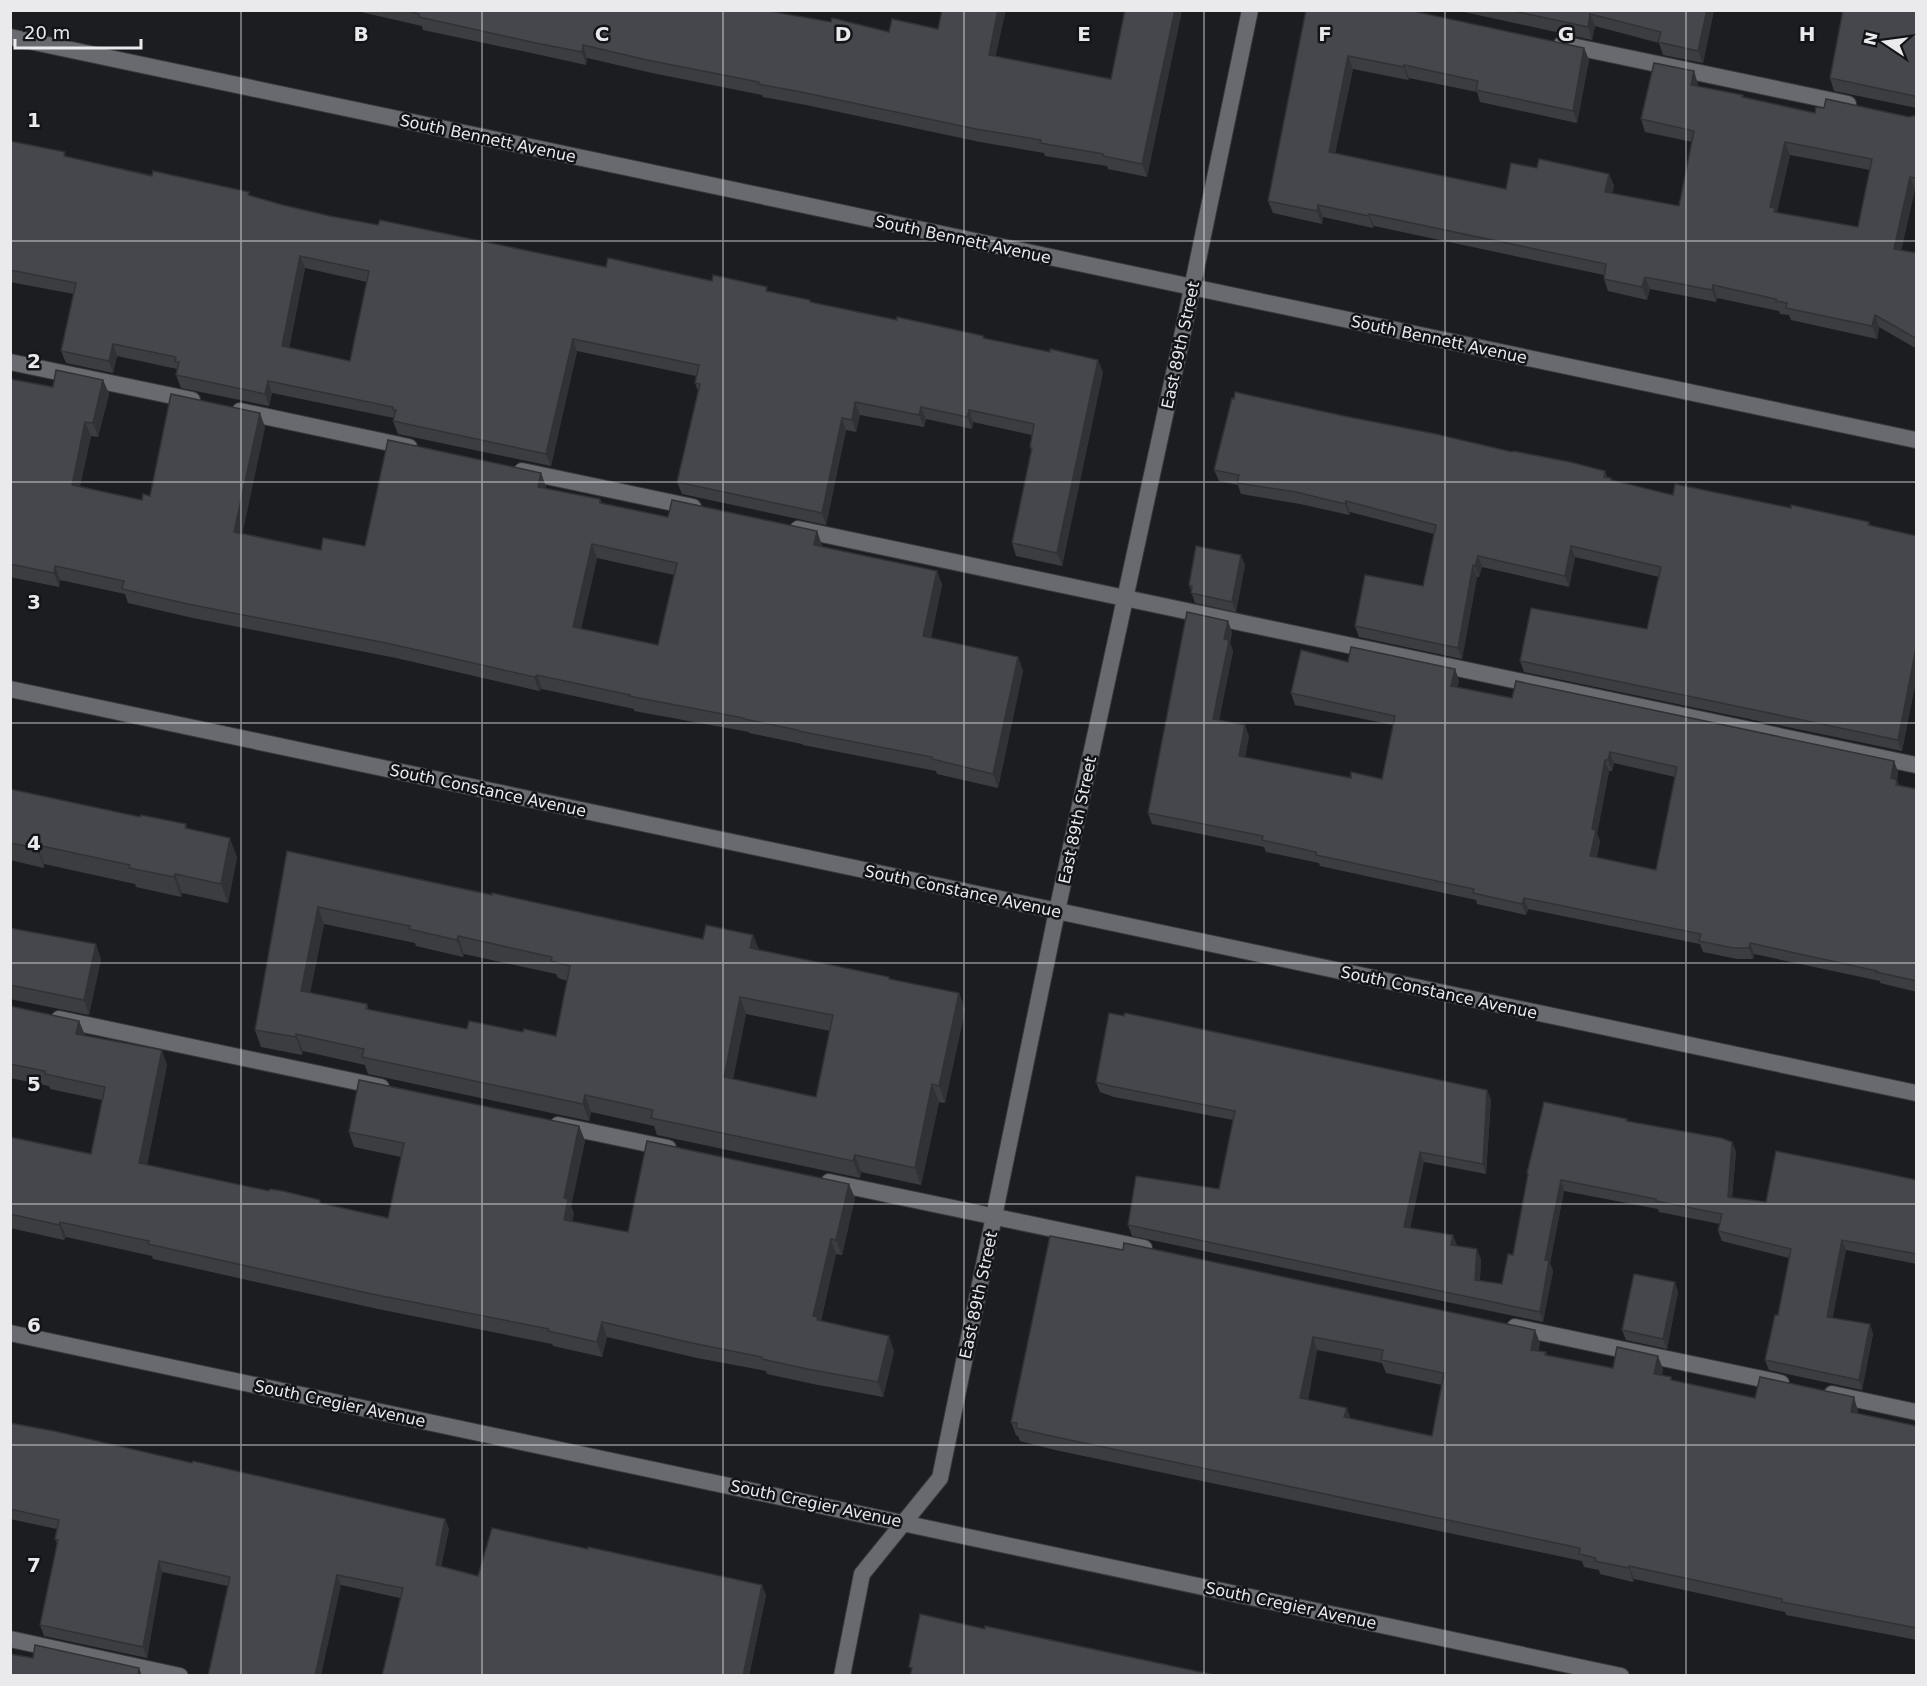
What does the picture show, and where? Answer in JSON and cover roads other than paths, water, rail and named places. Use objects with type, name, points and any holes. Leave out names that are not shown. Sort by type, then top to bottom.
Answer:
[{"type":"street","name":"East 89th Street","points":[[842,1676],[862,1574],[940,1478],[1057,911],[1250,10]]},
{"type":"street","name":"South Bennett Avenue","points":[[10,37],[1917,441]]},
{"type":"street","points":[[1542,40],[1858,106]]},
{"type":"street","points":[[10,362],[429,451]]},
{"type":"street","points":[[510,468],[708,510]]},
{"type":"street","points":[[778,525],[1917,765]]},
{"type":"street","name":"South Constance Avenue","points":[[10,689],[1917,1093]]},
{"type":"street","points":[[46,1016],[398,1091]]},
{"type":"street","points":[[538,1120],[679,1150]]},
{"type":"street","points":[[808,1177],[1160,1252]]},
{"type":"street","points":[[1498,1323],[1917,1412]]},
{"type":"street","name":"South Cregier Avenue","points":[[10,1333],[1621,1676]]},
{"type":"street","points":[[10,1639],[180,1676]]}]
